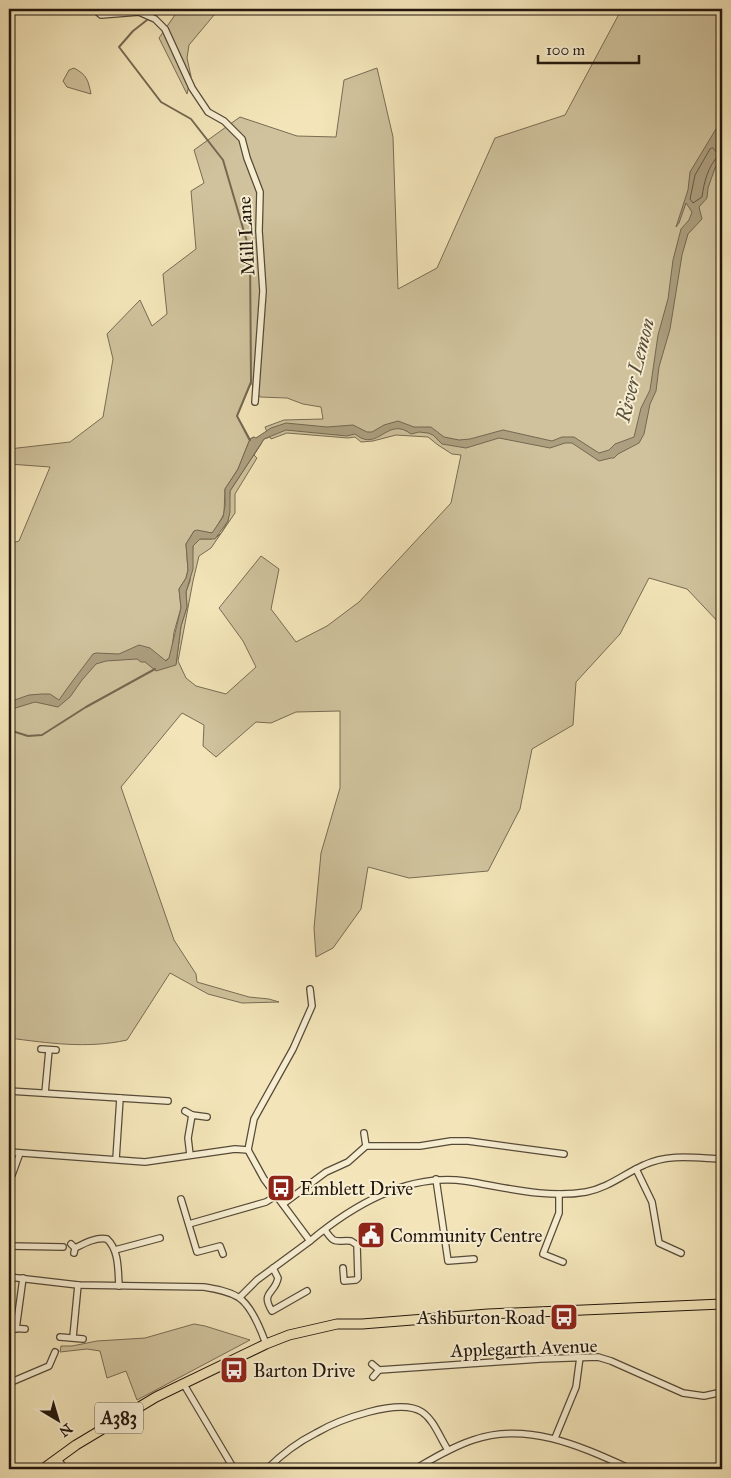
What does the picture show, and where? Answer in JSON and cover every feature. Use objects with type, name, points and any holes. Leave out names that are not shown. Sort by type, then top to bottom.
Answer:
[{"type":"main road","name":"A383","points":[[43,1469],[122,1416],[183,1383],[289,1335],[337,1324],[362,1324],[497,1314],[722,1304]]},
{"type":"street","name":"Mill Lane","points":[[94,9],[101,15],[139,12],[155,19],[165,29],[192,88],[208,112],[224,121],[242,139],[260,192],[259,231],[263,291],[255,402]]},
{"type":"street","points":[[310,989],[312,1006],[294,1049],[254,1119],[248,1150],[264,1179],[310,1241]]},
{"type":"street","points":[[41,1049],[52,1050],[45,1093]]},
{"type":"street","points":[[9,1091],[168,1101]]},
{"type":"street","points":[[116,1159],[120,1098]]},
{"type":"street","points":[[149,1100],[149,1109]]},
{"type":"street","points":[[185,1110],[192,1115],[207,1117]]},
{"type":"street","points":[[190,1155],[188,1138],[192,1115]]},
{"type":"street","points":[[364,1133],[366,1146]]},
{"type":"street","points":[[283,1204],[326,1172],[348,1162],[366,1146],[420,1146],[468,1140],[564,1154]]},
{"type":"street","points":[[9,1152],[145,1162],[235,1149],[248,1150]]},
{"type":"street","points":[[9,1180],[20,1153]]},
{"type":"street","points":[[240,1297],[272,1268],[346,1215],[382,1195],[416,1184],[436,1180],[464,1181],[559,1194],[585,1192],[603,1188],[655,1160],[673,1157],[722,1159]]},
{"type":"street","points":[[636,1169],[652,1202],[659,1243],[681,1253]]},
{"type":"street","points":[[436,1180],[448,1261],[474,1259]]},
{"type":"street","points":[[559,1194],[558,1213],[543,1254],[563,1262]]},
{"type":"street","points":[[189,1224],[266,1202],[277,1195]]},
{"type":"street","points":[[181,1199],[197,1252],[220,1246],[223,1254]]},
{"type":"street","points":[[325,1230],[333,1241],[351,1241],[357,1245],[358,1278],[356,1280],[344,1281],[342,1268]]},
{"type":"street","points":[[73,1248],[103,1238],[111,1242],[115,1250],[118,1266],[118,1286]]},
{"type":"street","points":[[115,1250],[160,1238]]},
{"type":"street","points":[[9,1246],[62,1247]]},
{"type":"street","points":[[272,1268],[278,1278],[277,1283],[268,1295],[267,1301],[272,1311],[307,1291]]},
{"type":"street","points":[[9,1277],[78,1285],[204,1286],[222,1290],[240,1297],[255,1318],[266,1344]]},
{"type":"street","points":[[16,1329],[23,1278]]},
{"type":"street","points":[[73,1337],[78,1285]]},
{"type":"street","points":[[9,1328],[25,1329]]},
{"type":"street","points":[[60,1337],[82,1339]]},
{"type":"street","points":[[9,1382],[49,1366],[55,1352]]},
{"type":"street","points":[[555,1438],[576,1387],[580,1357]]},
{"type":"street","name":"Applegarth Avenue","points":[[379,1370],[598,1357],[692,1396],[704,1396],[722,1392]]},
{"type":"street","points":[[372,1364],[379,1370],[373,1376]]},
{"type":"street","points":[[183,1383],[234,1469]]},
{"type":"street","points":[[267,1469],[294,1446],[327,1427],[394,1406],[414,1408],[422,1412],[448,1450]]},
{"type":"street","points":[[415,1469],[448,1450],[475,1439],[495,1435],[530,1434],[555,1438],[631,1469]]},
{"type":"street","points":[[58,1458],[66,1469]]},
{"type":"street","points":[[272,1464],[277,1469]]},
{"type":"shaded area","points":[[179,9],[219,9],[189,45],[187,58],[191,76],[187,94],[159,38]]},
{"type":"shaded area","points":[[623,9],[722,9],[722,626],[687,589],[649,578],[620,634],[576,682],[573,725],[532,749],[520,809],[488,871],[409,878],[368,867],[361,909],[333,948],[316,957],[314,928],[321,853],[340,788],[340,711],[296,712],[271,723],[256,722],[216,757],[203,746],[204,725],[182,713],[121,787],[174,940],[196,974],[197,982],[249,997],[279,1002],[242,1003],[208,994],[170,973],[127,1040],[82,1045],[9,1038],[9,544],[19,541],[50,467],[9,464],[9,449],[70,442],[103,417],[113,359],[107,334],[140,300],[152,326],[167,314],[163,274],[196,249],[191,191],[204,183],[194,150],[240,117],[297,136],[336,137],[344,80],[377,68],[393,137],[398,289],[437,268],[495,138],[565,115]],"holes":[[[251,383],[260,397],[287,398],[303,404],[321,407],[323,419],[284,420],[265,427],[267,432],[256,438],[261,444],[264,439],[270,437],[271,439],[287,433],[355,437],[361,442],[396,435],[428,437],[452,454],[461,455],[451,503],[359,602],[327,626],[296,642],[271,609],[279,569],[261,556],[219,608],[243,641],[256,667],[226,694],[196,686],[186,678],[178,661],[199,556],[211,548],[222,532],[217,537],[211,539],[200,539],[193,546],[190,581],[186,592],[187,607],[181,626],[176,664],[156,670],[155,668],[171,656],[174,632],[181,608],[179,589],[186,578],[188,570],[186,544],[194,531],[213,533],[224,514],[225,489],[238,469],[250,440],[237,416]]]},
{"type":"shaded area","points":[[74,68],[86,78],[91,94],[67,87],[63,81],[69,70]]},
{"type":"shaded area","points":[[254,455],[257,458],[235,494],[235,513],[222,532],[228,521],[230,491]]},
{"type":"shaded area","points":[[194,1324],[250,1340],[137,1400],[126,1371],[107,1378],[100,1351],[87,1349],[60,1352],[61,1346],[72,1346],[97,1341],[145,1338]]},
{"type":"water","name":"River Lemon","points":[[722,119],[722,131],[718,141],[720,148],[722,148],[722,158],[715,168],[708,188],[707,198],[699,207],[702,219],[688,234],[682,255],[670,329],[659,367],[656,391],[650,404],[644,434],[639,443],[614,458],[599,461],[572,443],[565,443],[550,448],[499,438],[466,448],[442,444],[433,435],[428,433],[419,432],[411,434],[397,429],[368,440],[355,434],[347,436],[286,430],[264,439],[230,491],[228,521],[215,539],[200,539],[193,546],[193,569],[186,592],[187,607],[181,626],[176,665],[156,671],[145,662],[137,659],[106,661],[96,664],[70,697],[58,707],[35,702],[9,710],[9,702],[29,695],[50,694],[59,700],[93,654],[96,653],[119,654],[139,645],[150,648],[166,661],[169,658],[181,608],[179,589],[186,578],[188,570],[186,544],[194,531],[212,533],[223,517],[225,489],[238,469],[250,439],[256,438],[271,428],[286,423],[327,427],[353,425],[367,432],[372,432],[384,425],[398,421],[414,427],[431,427],[444,437],[459,440],[503,430],[552,441],[562,437],[574,437],[599,453],[609,450],[615,444],[634,437],[641,408],[650,390],[658,335],[668,299],[673,260],[681,229],[689,220],[692,212],[686,203],[676,227],[688,190],[690,172]]},
{"type":"waterway","points":[[161,9],[133,31],[119,47],[161,102],[191,119],[223,160],[250,252],[251,382],[237,416],[250,440]]},
{"type":"waterway","points":[[9,730],[28,736],[42,735],[86,707],[155,669]]},
{"type":"place","name":"Emblett Drive","points":[[281,1188]]},
{"type":"place","name":"Community Centre","points":[[371,1235]]},
{"type":"place","name":"Ashburton Road","points":[[564,1317]]},
{"type":"place","name":"Barton Drive","points":[[234,1370]]}]
